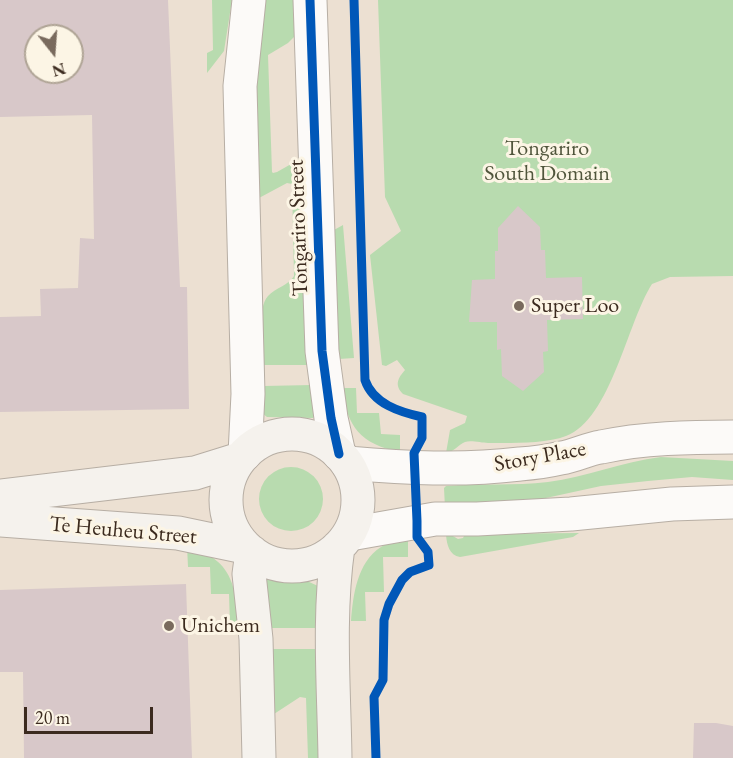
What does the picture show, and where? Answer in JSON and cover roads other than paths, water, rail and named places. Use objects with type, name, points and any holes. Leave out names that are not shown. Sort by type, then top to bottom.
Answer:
[{"type":"street","points":[[243,457],[249,394],[240,86],[249,0]]},
{"type":"street","name":"Tongariro Street","points":[[310,0],[322,351],[331,418],[343,458]]},
{"type":"street","points":[[335,758],[333,606],[344,541],[357,507],[354,477],[343,458],[328,444],[314,438],[285,435],[257,445],[243,457],[233,471],[226,497],[231,524],[248,549],[272,563],[296,566],[319,560],[344,541],[435,519],[571,514],[672,504],[733,502]]},
{"type":"street","name":"Story Place","points":[[343,458],[425,469],[469,468],[562,458],[599,447],[619,444],[703,437],[733,437]]},
{"type":"street","name":"Te Heuheu Street","points":[[0,496],[195,473],[243,457]]},
{"type":"street","name":"Te Heuheu Street","points":[[0,520],[178,533],[248,549]]},
{"type":"street","points":[[248,549],[256,639],[259,758]]},
{"type":"place","name":"Super Loo","points":[[519,306]]},
{"type":"place","name":"Unichem","points":[[169,626]]},
{"type":"park label","name":"Tongariro South Domain","points":[[547,162]]}]
